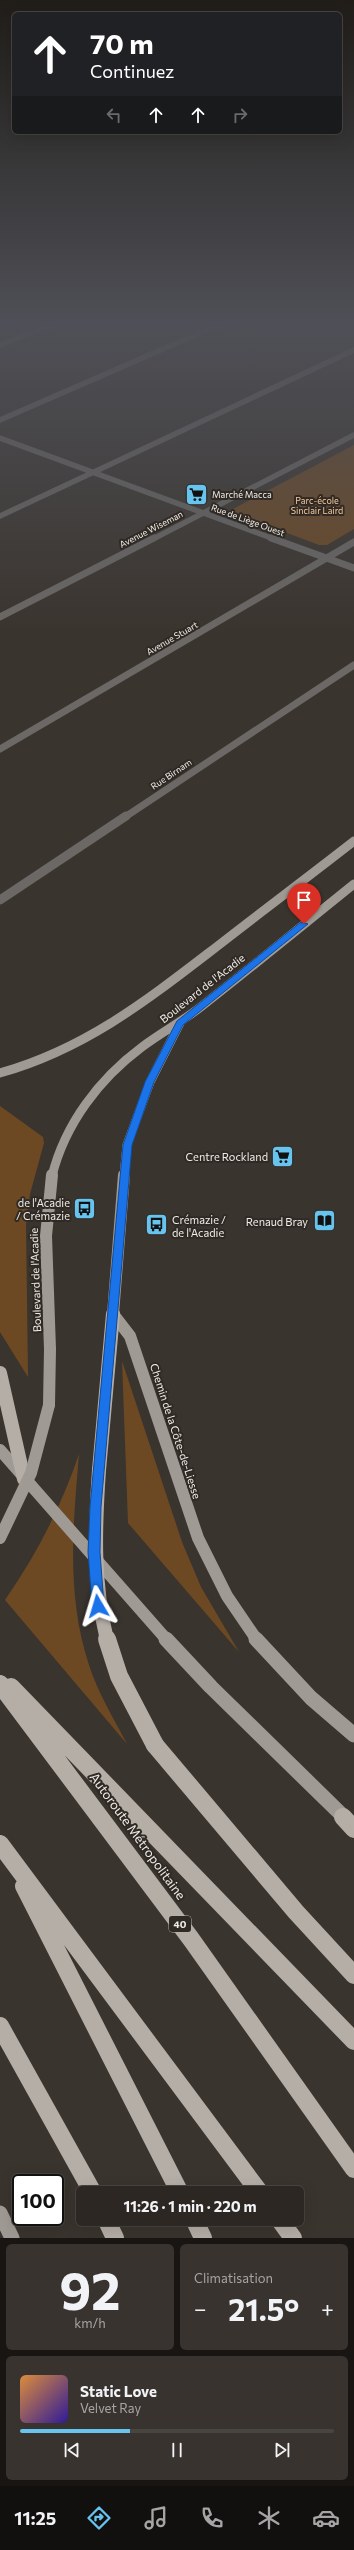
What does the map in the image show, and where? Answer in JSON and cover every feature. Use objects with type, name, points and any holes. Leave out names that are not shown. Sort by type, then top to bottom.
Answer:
[{"type":"highway","points":[[113,1314],[98,1470],[94,1540],[96,1598],[111,1658],[122,1685],[155,1745],[296,1912],[354,1975]]},
{"type":"highway","points":[[0,1373],[24,1479]]},
{"type":"highway","points":[[0,1676],[354,2041]]},
{"type":"highway","name":"Autoroute Métropolitaine","points":[[0,1684],[191,1939],[354,2169]]},
{"type":"highway","points":[[4,1849],[176,2186]]},
{"type":"highway","points":[[4,1849],[255,2186]]},
{"type":"highway","points":[[0,2026],[31,2077],[89,2186]]},
{"type":"highway","points":[[109,2226],[115,2238]]},
{"type":"highway","points":[[197,2226],[203,2238]]},
{"type":"highway","points":[[284,2226],[293,2238]]},
{"type":"main road","name":"Boulevard de l'Acadie","points":[[0,1073],[26,1067],[58,1055],[114,1025],[354,841]]},
{"type":"main road","name":"Boulevard de l'Acadie","points":[[0,1538],[11,1520],[35,1464],[43,1438],[49,1405],[51,1364],[46,1212],[57,1156],[76,1118],[105,1080],[143,1046],[180,1023],[354,884]]},
{"type":"main road","points":[[113,1314],[127,1145],[150,1082],[180,1023]]},
{"type":"main road","name":"Chemin de la Côte-de-Liesse","points":[[113,1314],[130,1336],[152,1396],[169,1456],[198,1538],[227,1596],[262,1648],[306,1693],[354,1735]]},
{"type":"main road","points":[[0,1450],[24,1479],[211,1687],[350,1824]]},
{"type":"main road","points":[[0,2214],[12,2238]]},
{"type":"street","points":[[0,516],[190,426]]},
{"type":"street","name":"Avenue Wiseman","points":[[0,617],[354,435]]},
{"type":"street","name":"Rue de Liège Ouest","points":[[0,438],[354,568]]},
{"type":"street","name":"Avenue Stuart","points":[[0,749],[354,542]]},
{"type":"street","name":"Rue Birnam","points":[[0,900],[354,665]]},
{"type":"green space","name":"Parc-école Sinclair Laird","points":[[354,445],[354,529],[327,545],[319,545],[229,511]]},
{"type":"green space","points":[[0,1106],[43,1137],[44,1143],[30,1194],[26,1225],[28,1377],[0,1332]]},
{"type":"green space","points":[[122,1361],[182,1542],[201,1587],[239,1652],[128,1523]]},
{"type":"green space","points":[[79,1454],[73,1534],[74,1586],[77,1612],[89,1665],[106,1706],[127,1744],[5,1600],[38,1548],[64,1493]]},
{"type":"place","name":"Marché Macca","points":[[197,494]]},
{"type":"place","name":"Centre Rockland","points":[[283,1156]]},
{"type":"place","name":"de l'Acadie / Crémazie","points":[[85,1208]]},
{"type":"place","name":"Renaud Bray","points":[[324,1221]]},
{"type":"place","name":"Crémazie / de l'Acadie","points":[[157,1225]]},
{"type":"route","points":[[98,1606],[96,1598],[94,1552],[95,1507],[122,1225],[127,1145],[132,1126],[150,1082],[180,1023],[304,924]]}]
